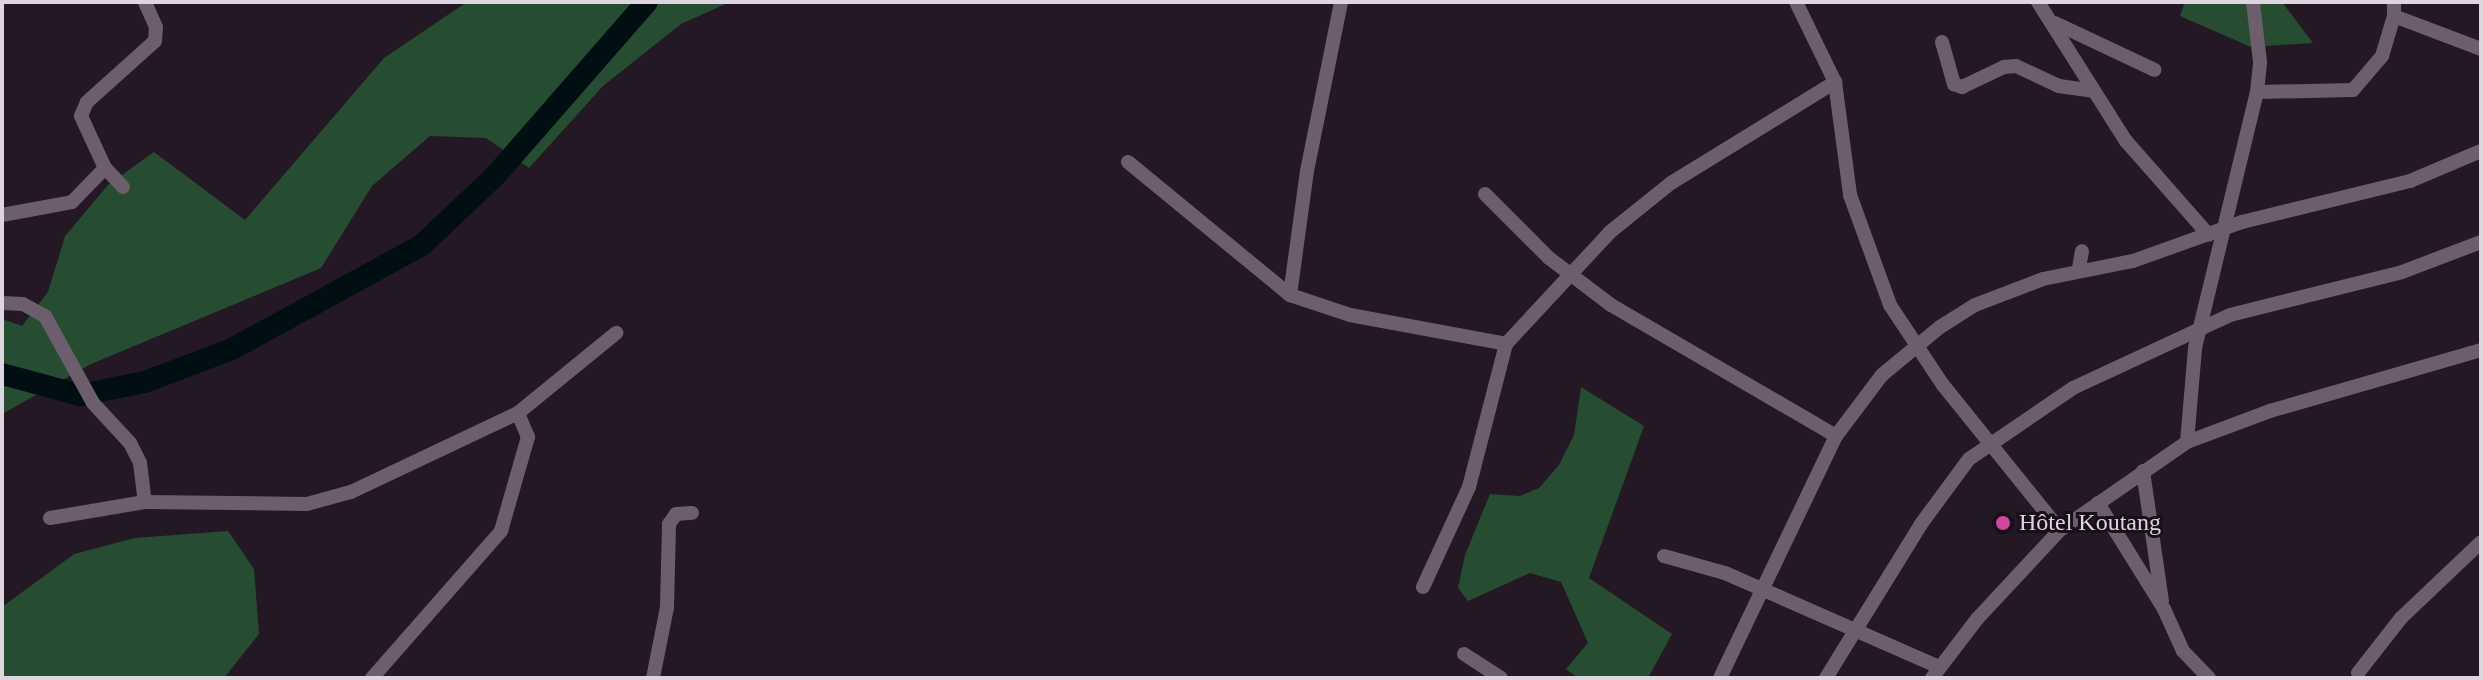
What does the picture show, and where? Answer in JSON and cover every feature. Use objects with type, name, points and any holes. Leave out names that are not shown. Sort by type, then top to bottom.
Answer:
[{"type":"street","points":[[123,187],[105,168],[81,116],[104,85],[155,41],[156,27],[145,2]]},
{"type":"street","points":[[1290,295],[1307,171],[1341,2]]},
{"type":"street","points":[[1796,2],[1835,82],[1855,214],[1890,305],[1916,345],[2060,530]]},
{"type":"street","points":[[2038,2],[2055,23],[2093,91],[2148,170],[2215,232]]},
{"type":"street","points":[[2187,442],[2199,329],[2215,232],[2257,92],[2260,62],[2253,2]]},
{"type":"street","points":[[2257,92],[2353,90],[2382,56],[2394,9],[2481,49]]},
{"type":"street","points":[[2055,23],[2155,70]]},
{"type":"street","points":[[1942,42],[1954,84],[1962,87],[2004,67],[2016,66],[2059,86],[2093,91]]},
{"type":"street","points":[[1423,587],[1469,487],[1506,344],[1610,232],[1671,183],[1835,82]]},
{"type":"street","points":[[1720,678],[1764,592],[1836,436],[1882,375],[1916,345],[1975,305],[2079,268],[2133,261],[2215,232],[2410,181],[2481,151]]},
{"type":"street","points":[[1128,162],[1290,295],[1350,315],[1506,344]]},
{"type":"street","points":[[2,215],[72,202],[105,168]]},
{"type":"street","points":[[1485,194],[1569,275],[1689,352],[1836,436]]},
{"type":"street","points":[[1826,678],[1950,481],[1991,442],[2073,388],[2230,315],[2402,272],[2481,242]]},
{"type":"street","points":[[2079,268],[2082,251]]},
{"type":"street","points":[[2,303],[23,304],[45,316],[93,403],[130,443],[140,463],[145,502]]},
{"type":"street","points":[[50,518],[145,502],[307,504],[351,492],[518,413],[616,333]]},
{"type":"street","points":[[1664,556],[1701,565],[1855,629],[1936,673],[2060,530],[2187,442],[2270,411],[2481,350]]},
{"type":"street","points":[[372,678],[501,531],[528,437],[518,413]]},
{"type":"street","points":[[2143,471],[2164,609]]},
{"type":"street","points":[[2098,503],[2164,609],[2183,651],[2209,678]]},
{"type":"street","points":[[653,678],[667,607],[669,524],[676,514],[692,513]]},
{"type":"street","points":[[2354,676],[2401,618],[2481,542]]},
{"type":"street","points":[[1464,654],[1501,678]]},
{"type":"street","points":[[2354,676],[2373,678]]},
{"type":"green space","points":[[467,2],[730,2],[681,24],[603,86],[529,168],[486,138],[430,136],[372,186],[321,268],[91,364],[2,414],[2,319],[22,326],[48,292],[65,236],[108,185],[154,152],[245,220],[384,58]]},
{"type":"green space","points":[[2185,2],[2282,2],[2313,43],[2251,47],[2180,16]]},
{"type":"green space","points":[[1581,387],[1644,426],[1589,578],[1672,634],[1648,678],[1578,678],[1566,669],[1588,643],[1561,582],[1530,573],[1468,601],[1458,588],[1465,555],[1490,494],[1520,496],[1539,488],[1559,465],[1574,435]]},
{"type":"green space","points":[[228,531],[254,569],[259,634],[224,678],[2,678],[2,607],[74,554],[135,538]]},
{"type":"waterway","points":[[2,374],[80,395],[145,382],[232,349],[422,245],[495,176],[647,2]]},
{"type":"place","name":"Hôtel Koutang","points":[[2003,523]]}]
